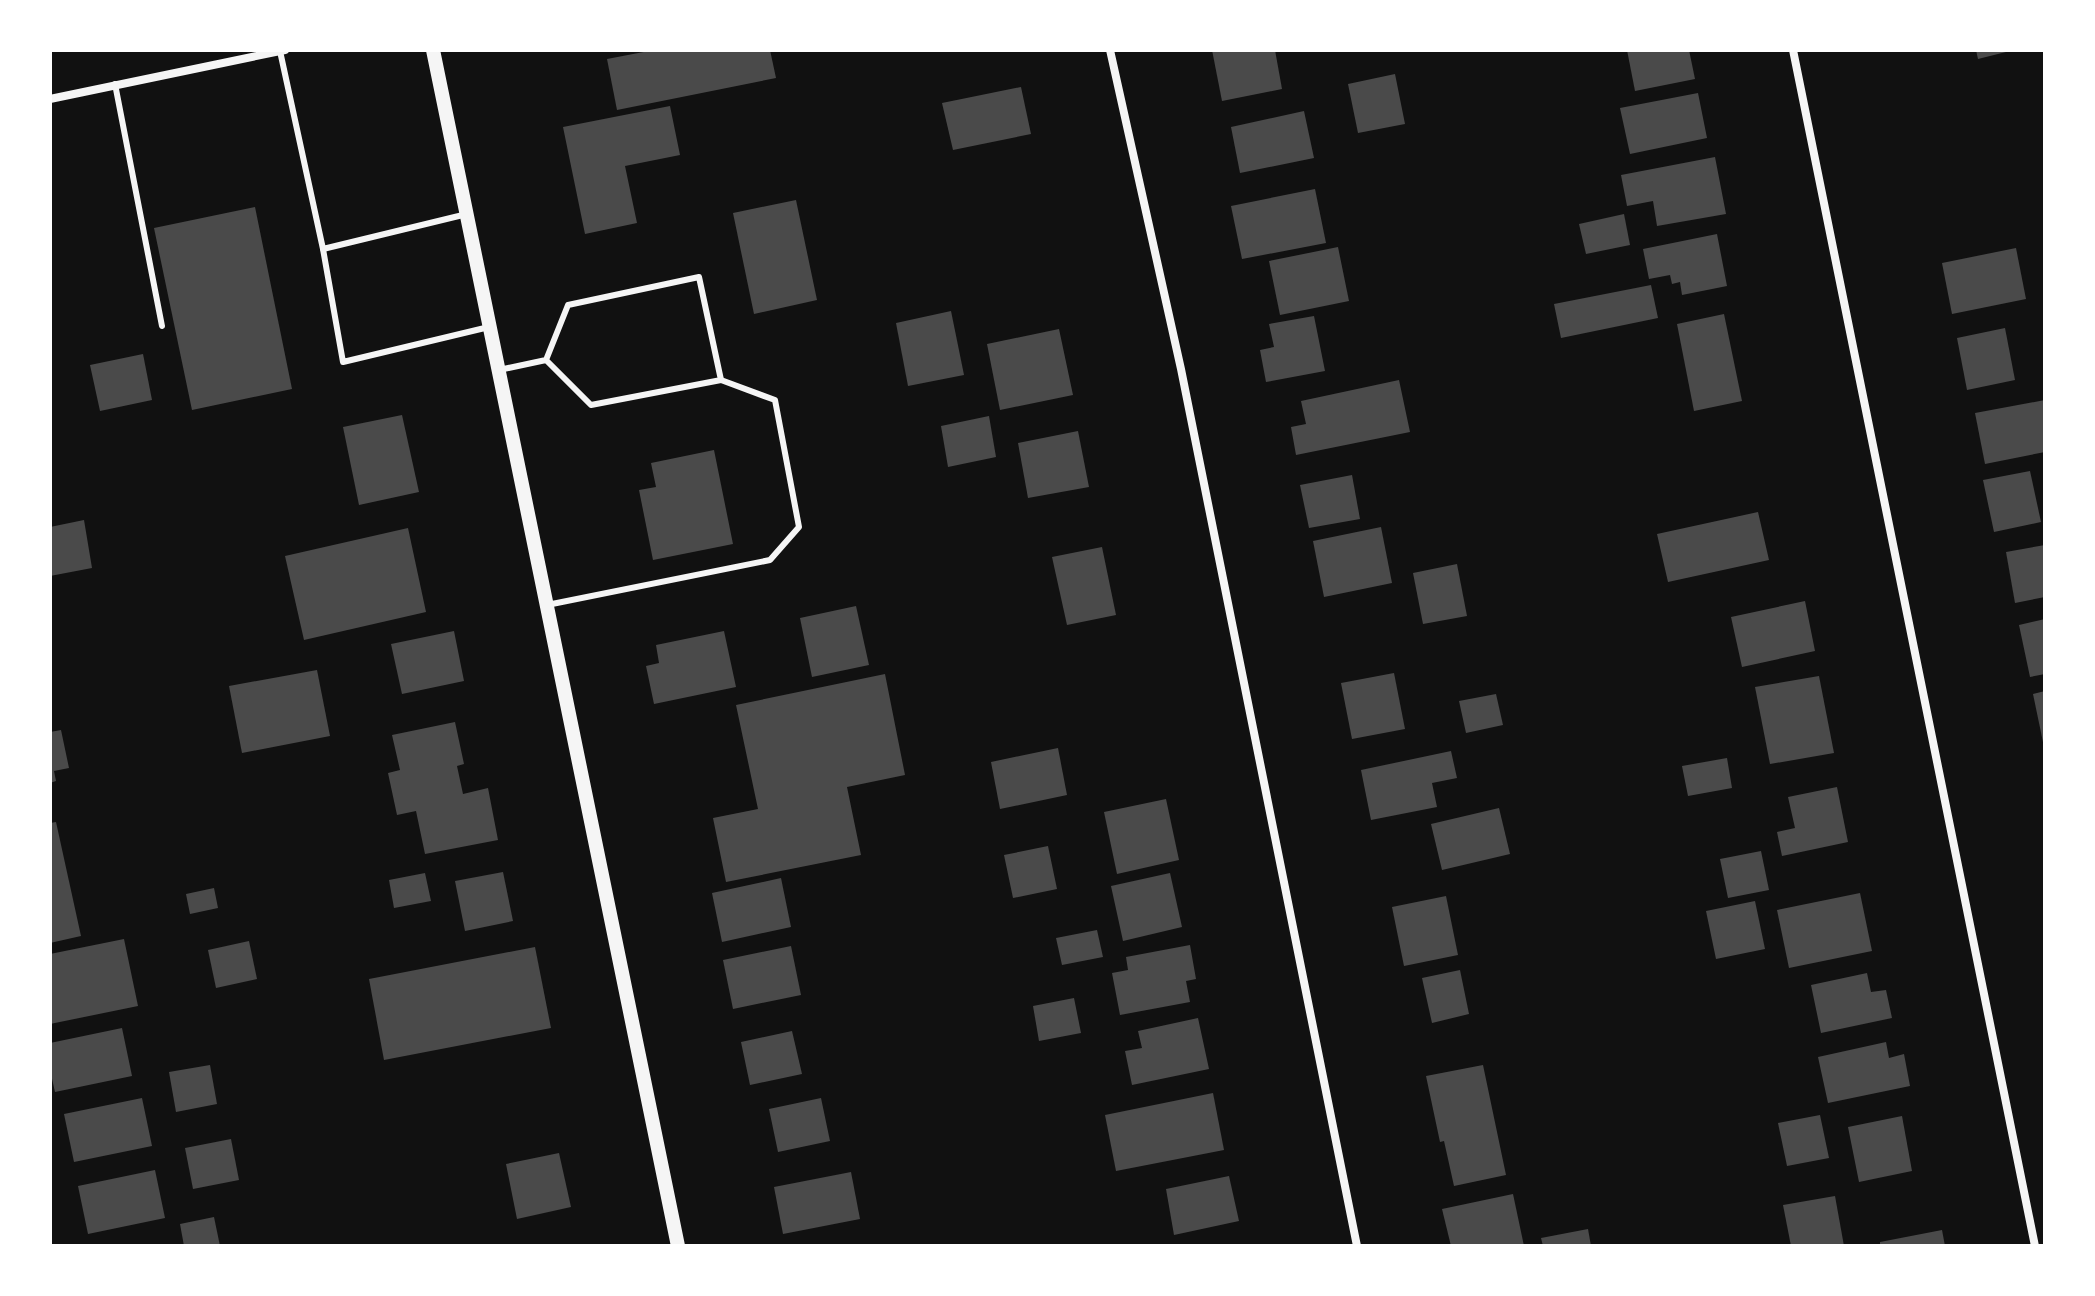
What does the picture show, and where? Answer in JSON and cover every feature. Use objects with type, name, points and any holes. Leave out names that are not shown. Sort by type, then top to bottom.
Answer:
[{"type":"street","points":[[50,99],[283,50]]},
{"type":"street","points":[[433,50],[678,1246]]},
{"type":"street","points":[[1110,50],[1181,369],[1357,1246]]},
{"type":"street","points":[[1793,50],[2035,1246]]},
{"type":"lane","points":[[283,50],[343,362],[490,327]]},
{"type":"lane","points":[[115,84],[162,326]]},
{"type":"lane","points":[[323,249],[467,214]]},
{"type":"lane","points":[[546,360],[568,305],[699,277],[721,380]]},
{"type":"lane","points":[[499,370],[546,360]]},
{"type":"lane","points":[[546,360],[591,405],[721,380],[775,400],[799,527],[770,560],[547,605]]},
{"type":"building","points":[[654,50],[770,50],[776,78],[617,110],[607,59]]},
{"type":"building","points":[[1212,50],[1275,50],[1282,89],[1222,101]]},
{"type":"building","points":[[1627,50],[1689,50],[1695,79],[1635,91]]},
{"type":"building","points":[[1976,50],[2009,50],[2010,51],[1978,59]]},
{"type":"building","points":[[1395,74],[1405,124],[1358,133],[1348,84]]},
{"type":"building","points":[[1021,87],[1031,134],[953,150],[942,103]]},
{"type":"building","points":[[1698,93],[1707,138],[1630,154],[1620,108]]},
{"type":"building","points":[[670,106],[680,155],[625,166],[637,223],[585,234],[563,127]]},
{"type":"building","points":[[1304,111],[1314,158],[1240,173],[1231,127]]},
{"type":"building","points":[[1715,157],[1726,214],[1657,226],[1653,201],[1627,206],[1621,175]]},
{"type":"building","points":[[1315,189],[1326,243],[1242,259],[1231,206]]},
{"type":"building","points":[[796,200],[817,300],[754,314],[733,213]]},
{"type":"building","points":[[255,207],[292,389],[192,410],[154,228]]},
{"type":"building","points":[[1624,214],[1630,245],[1586,254],[1579,224]]},
{"type":"building","points":[[1717,234],[1727,286],[1682,295],[1680,282],[1672,284],[1670,275],[1649,279],[1643,249]]},
{"type":"building","points":[[1338,247],[1349,301],[1280,315],[1269,261]]},
{"type":"building","points":[[2016,248],[2026,299],[1952,314],[1942,263]]},
{"type":"building","points":[[1651,285],[1658,318],[1561,338],[1554,304]]},
{"type":"building","points":[[951,311],[964,375],[908,386],[896,323]]},
{"type":"building","points":[[1724,314],[1742,401],[1694,411],[1677,324]]},
{"type":"building","points":[[1314,316],[1325,371],[1266,382],[1260,350],[1274,347],[1269,324]]},
{"type":"building","points":[[2005,328],[2015,380],[1967,390],[1957,338]]},
{"type":"building","points":[[1059,329],[1073,395],[1000,410],[987,344]]},
{"type":"building","points":[[143,354],[152,400],[100,411],[90,365]]},
{"type":"building","points":[[1399,380],[1410,432],[1296,455],[1291,427],[1306,424],[1301,401]]},
{"type":"building","points":[[2045,400],[2045,452],[1985,464],[1975,413]]},
{"type":"building","points":[[402,415],[419,492],[359,505],[343,427]]},
{"type":"building","points":[[989,416],[996,457],[948,467],[941,426]]},
{"type":"building","points":[[1078,431],[1089,487],[1028,498],[1018,443]]},
{"type":"building","points":[[714,450],[733,544],[653,560],[639,490],[656,487],[651,463]]},
{"type":"building","points":[[2030,471],[2041,522],[1994,532],[1983,480]]},
{"type":"building","points":[[1352,475],[1360,519],[1309,528],[1300,485]]},
{"type":"building","points":[[1758,512],[1769,560],[1668,582],[1657,534]]},
{"type":"building","points":[[84,520],[92,568],[50,576],[50,527]]},
{"type":"building","points":[[1381,527],[1392,583],[1324,597],[1313,541]]},
{"type":"building","points":[[408,528],[426,612],[304,640],[285,556]]},
{"type":"building","points":[[2045,545],[2045,597],[2015,603],[2006,552]]},
{"type":"building","points":[[1102,547],[1116,615],[1067,625],[1052,557]]},
{"type":"building","points":[[1457,564],[1467,616],[1423,624],[1413,573]]},
{"type":"building","points":[[1805,601],[1815,651],[1742,667],[1731,617]]},
{"type":"building","points":[[856,606],[869,665],[812,677],[800,618]]},
{"type":"building","points":[[2045,619],[2045,674],[2030,677],[2019,625]]},
{"type":"building","points":[[454,631],[464,681],[402,694],[391,644]]},
{"type":"building","points":[[724,631],[736,687],[654,704],[646,666],[659,663],[656,645]]},
{"type":"building","points":[[317,670],[330,736],[242,753],[229,686]]},
{"type":"building","points":[[1394,673],[1405,729],[1352,739],[1341,683]]},
{"type":"building","points":[[885,674],[905,775],[847,787],[861,855],[726,882],[713,818],[758,809],[736,705]]},
{"type":"building","points":[[1819,676],[1834,753],[1770,764],[1755,687]]},
{"type":"building","points":[[2045,691],[2045,747],[2044,747],[2033,694]]},
{"type":"building","points":[[1496,694],[1503,725],[1466,733],[1459,701]]},
{"type":"building","points":[[455,722],[464,764],[457,766],[463,794],[488,788],[498,840],[425,854],[416,811],[397,815],[388,773],[400,770],[392,735]]},
{"type":"building","points":[[61,730],[69,768],[54,771],[56,781],[50,783],[50,732]]},
{"type":"building","points":[[1058,748],[1067,795],[1000,809],[991,762]]},
{"type":"building","points":[[1451,751],[1457,778],[1432,783],[1437,807],[1371,820],[1361,770]]},
{"type":"building","points":[[1727,758],[1732,788],[1688,796],[1682,766]]},
{"type":"building","points":[[1837,787],[1848,842],[1782,856],[1777,832],[1795,828],[1788,797]]},
{"type":"building","points":[[1166,799],[1179,860],[1117,874],[1104,812]]},
{"type":"building","points":[[1499,808],[1510,854],[1442,870],[1431,824]]},
{"type":"building","points":[[56,822],[81,936],[50,943],[50,823]]},
{"type":"building","points":[[1048,846],[1057,889],[1013,898],[1004,855]]},
{"type":"building","points":[[1761,851],[1769,890],[1728,898],[1720,859]]},
{"type":"building","points":[[503,872],[513,921],[465,931],[455,881]]},
{"type":"building","points":[[425,873],[431,901],[394,908],[389,880]]},
{"type":"building","points":[[1170,873],[1182,927],[1123,941],[1111,886]]},
{"type":"building","points":[[781,878],[791,927],[722,942],[712,893]]},
{"type":"building","points":[[214,888],[218,908],[190,914],[186,894]]},
{"type":"building","points":[[1860,893],[1872,951],[1789,968],[1777,910]]},
{"type":"building","points":[[1446,896],[1458,955],[1404,966],[1392,907]]},
{"type":"building","points":[[1755,901],[1765,949],[1716,959],[1706,911]]},
{"type":"building","points":[[1097,930],[1103,957],[1062,965],[1056,938]]},
{"type":"building","points":[[124,939],[138,1006],[50,1024],[50,954]]},
{"type":"building","points":[[249,941],[257,979],[216,988],[208,950]]},
{"type":"building","points":[[1190,945],[1196,979],[1186,981],[1190,1002],[1120,1015],[1112,973],[1128,970],[1126,957]]},
{"type":"building","points":[[791,946],[801,995],[733,1009],[723,960]]},
{"type":"building","points":[[535,947],[551,1028],[384,1060],[369,979]]},
{"type":"building","points":[[1460,970],[1469,1014],[1432,1023],[1422,978]]},
{"type":"building","points":[[1867,973],[1871,992],[1886,990],[1892,1018],[1821,1033],[1811,985]]},
{"type":"building","points":[[1074,998],[1081,1033],[1039,1041],[1033,1006]]},
{"type":"building","points":[[1198,1018],[1209,1069],[1132,1085],[1125,1051],[1142,1048],[1138,1031]]},
{"type":"building","points":[[122,1028],[132,1076],[55,1092],[50,1070],[50,1043]]},
{"type":"building","points":[[792,1031],[802,1074],[750,1085],[741,1042]]},
{"type":"building","points":[[1886,1042],[1889,1058],[1904,1054],[1910,1086],[1828,1103],[1818,1057]]},
{"type":"building","points":[[210,1065],[217,1104],[176,1112],[169,1072]]},
{"type":"building","points":[[1483,1065],[1506,1175],[1454,1186],[1444,1141],[1440,1142],[1426,1076]]},
{"type":"building","points":[[1213,1093],[1224,1150],[1116,1171],[1105,1115]]},
{"type":"building","points":[[142,1098],[152,1146],[74,1162],[64,1114]]},
{"type":"building","points":[[821,1098],[830,1141],[778,1152],[769,1109]]},
{"type":"building","points":[[1820,1115],[1829,1158],[1787,1166],[1778,1123]]},
{"type":"building","points":[[1902,1116],[1912,1171],[1859,1182],[1848,1127]]},
{"type":"building","points":[[231,1139],[239,1180],[193,1189],[185,1148]]},
{"type":"building","points":[[559,1153],[571,1207],[517,1219],[506,1164]]},
{"type":"building","points":[[155,1170],[165,1218],[88,1234],[78,1186]]},
{"type":"building","points":[[851,1172],[860,1219],[783,1234],[774,1187]]},
{"type":"building","points":[[1229,1176],[1239,1221],[1174,1235],[1166,1189]]},
{"type":"building","points":[[1513,1194],[1524,1246],[1451,1246],[1442,1209]]},
{"type":"building","points":[[1835,1196],[1844,1246],[1791,1246],[1783,1205]]},
{"type":"building","points":[[214,1217],[220,1246],[184,1246],[180,1224]]},
{"type":"building","points":[[1588,1229],[1591,1246],[1543,1246],[1541,1238]]},
{"type":"building","points":[[1942,1230],[1945,1246],[1880,1246],[1880,1242]]}]
